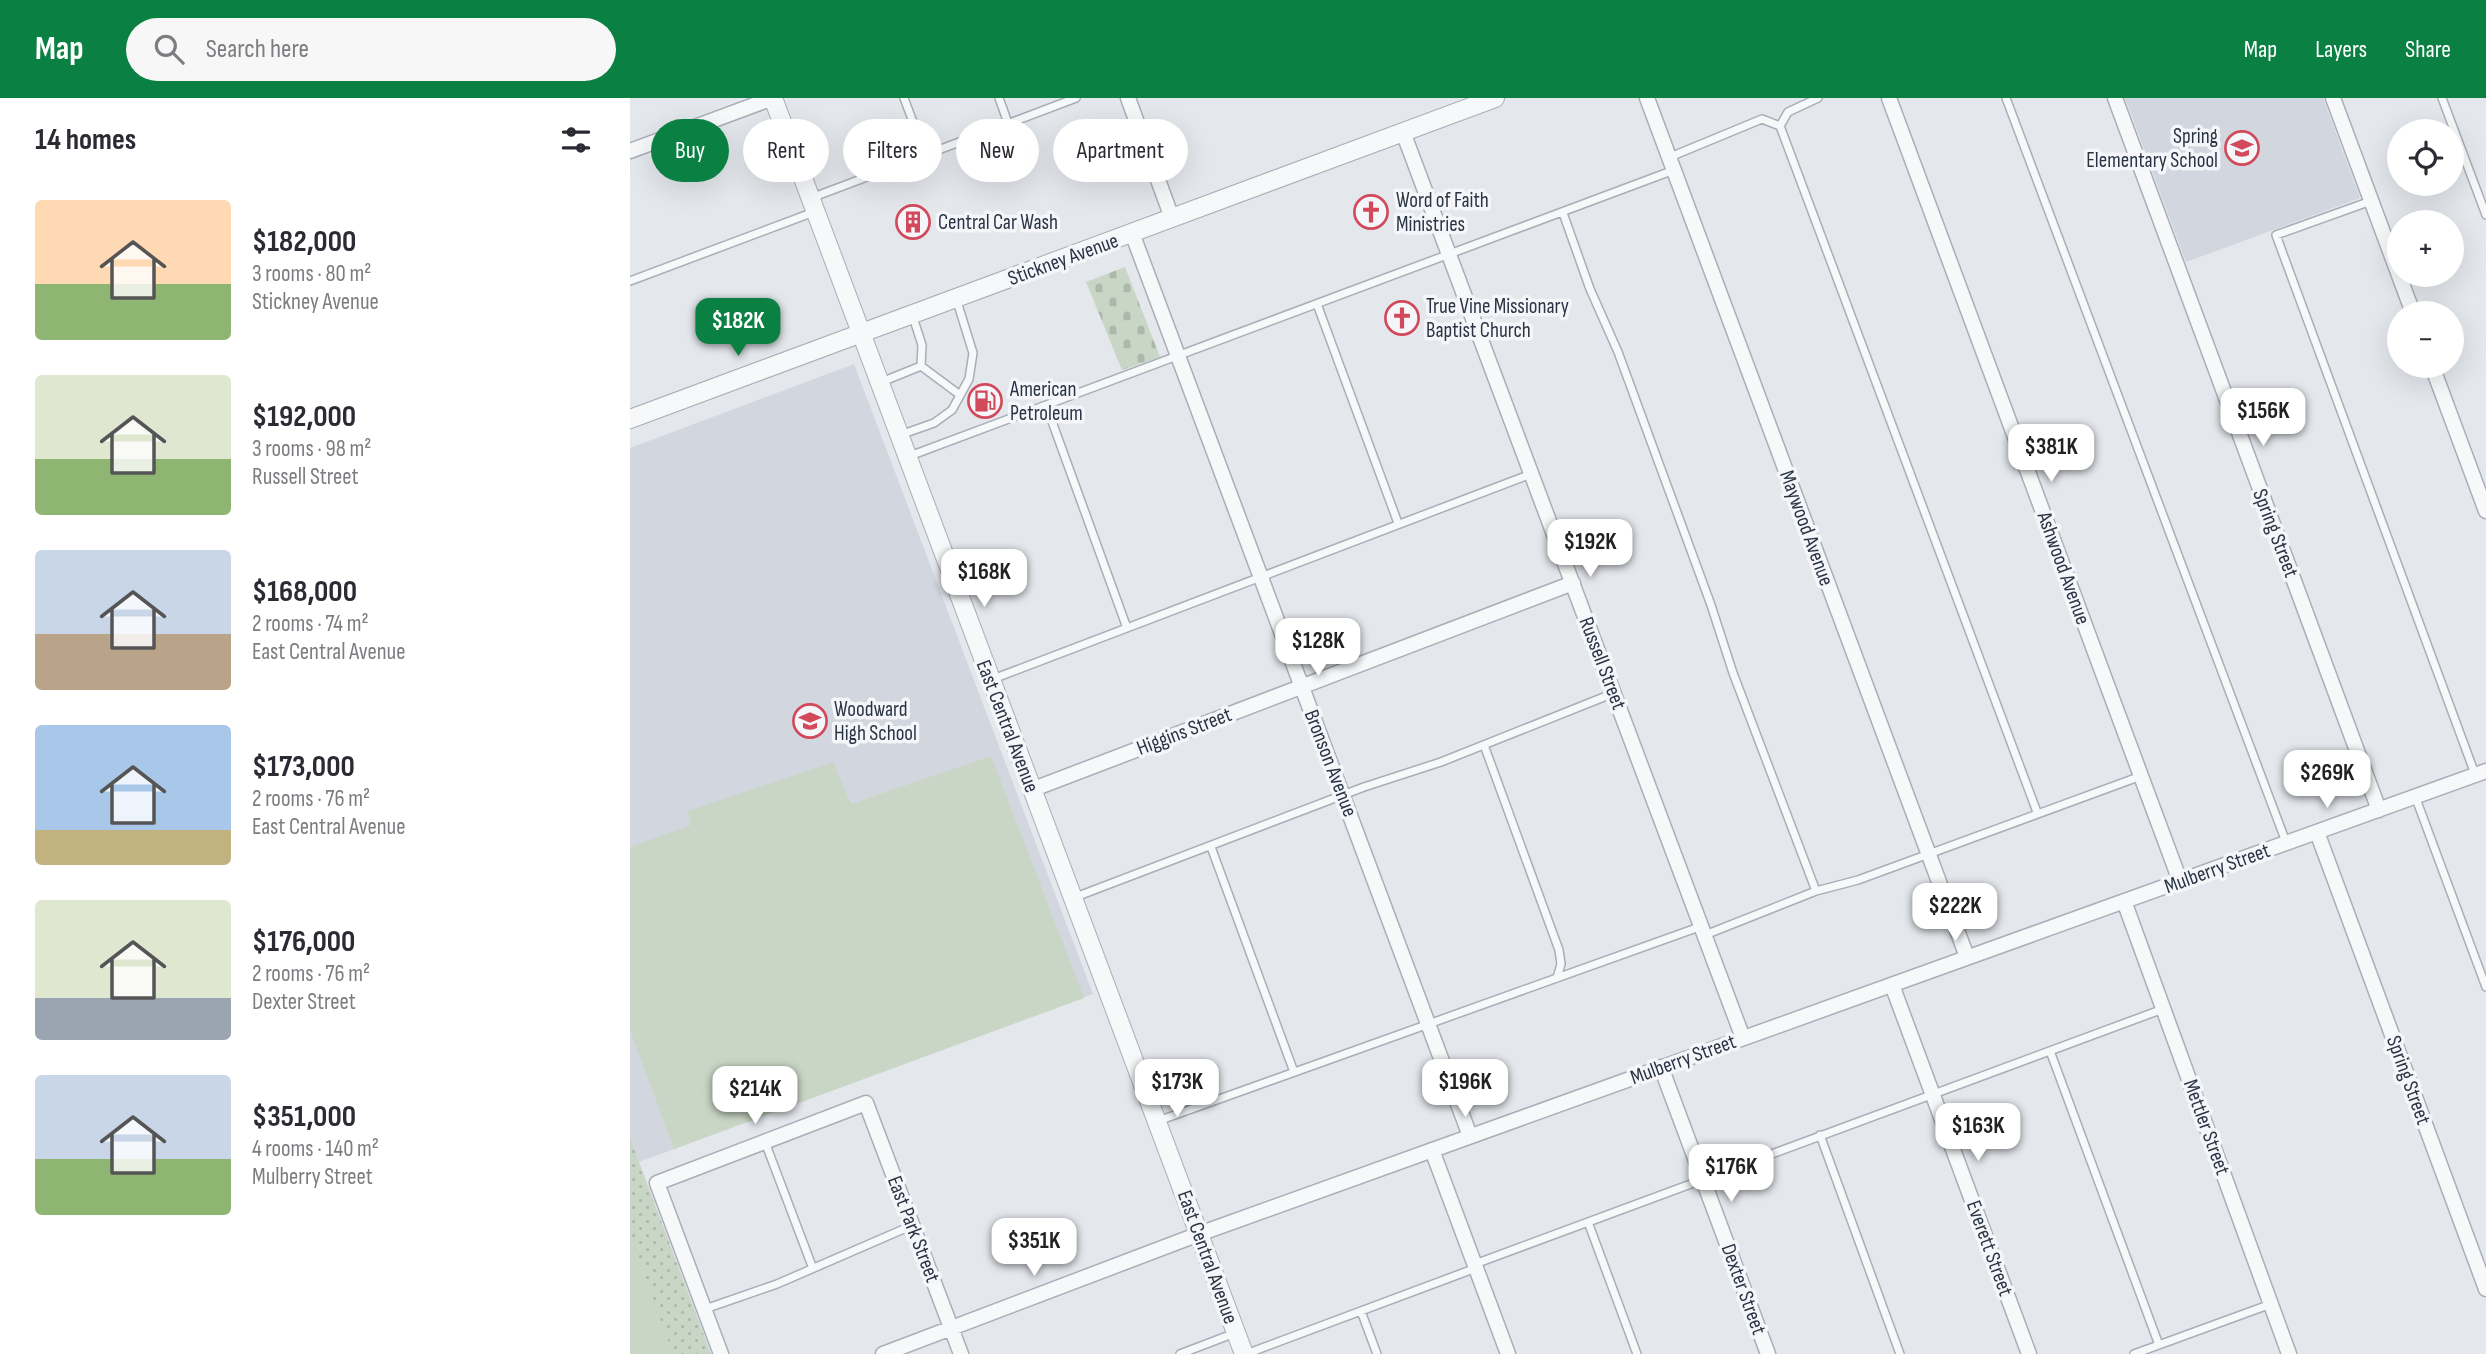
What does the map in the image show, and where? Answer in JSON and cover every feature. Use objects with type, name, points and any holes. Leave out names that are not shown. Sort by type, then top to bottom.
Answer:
[{"type":"street","points":[[630,152],[773,98]]},
{"type":"street","name":"East Central Avenue","points":[[773,98],[859,333],[1245,1354]]},
{"type":"street","points":[[1128,98],[1172,218]]},
{"type":"street","name":"Stickney Avenue","points":[[630,419],[1403,132],[1476,101],[1495,98]]},
{"type":"street","name":"Maywood Avenue","points":[[1647,98],[1967,957]]},
{"type":"street","name":"Ashwood Avenue","points":[[1889,98],[2180,881]]},
{"type":"street","name":"Spring Street","points":[[2115,98],[2379,810]]},
{"type":"street","points":[[2333,98],[2408,301]]},
{"type":"street","name":"Russell Street","points":[[1403,132],[1743,1038]]},
{"type":"street","name":"Bronson Avenue","points":[[1132,233],[1470,1136]]},
{"type":"street","points":[[2436,378],[2486,511]]},
{"type":"street","name":"Higgins Street","points":[[1031,790],[1573,583]]},
{"type":"street","name":"Mulberry Street","points":[[883,1354],[1199,1234],[2415,796],[2482,775]]},
{"type":"street","name":"Spring Street","points":[[2317,832],[2486,1289]]},
{"type":"street","name":"Mettler Street","points":[[2124,901],[2289,1354]]},
{"type":"street","name":"Everett Street","points":[[1892,985],[2029,1354]]},
{"type":"street","name":"Dexter Street","points":[[1661,1067],[1768,1354]]},
{"type":"street","name":"East Park Street","points":[[764,1142],[866,1103],[961,1354]]},
{"type":"street","points":[[721,1354],[657,1183],[764,1142]]},
{"type":"street","points":[[1432,1150],[1508,1354]]},
{"type":"lane","points":[[904,98],[912,119]]},
{"type":"lane","points":[[999,98],[1007,119]]},
{"type":"lane","points":[[1019,119],[1076,98]]},
{"type":"lane","points":[[1780,126],[1788,112],[1818,98]]},
{"type":"lane","points":[[2006,98],[2287,843]]},
{"type":"lane","points":[[2442,98],[2486,215]]},
{"type":"lane","points":[[906,457],[1563,213],[1672,164],[1762,119],[1780,126],[2037,812]]},
{"type":"lane","points":[[630,281],[956,145]]},
{"type":"lane","points":[[2371,201],[2276,235],[2482,775]]},
{"type":"lane","points":[[1563,213],[1590,289],[1618,352],[1733,673],[1816,891]]},
{"type":"lane","points":[[898,436],[934,424],[952,410],[969,379],[973,353],[956,298]]},
{"type":"lane","points":[[1317,304],[1398,523]]},
{"type":"lane","points":[[912,314],[922,345],[921,366]]},
{"type":"lane","points":[[921,366],[960,395]]},
{"type":"lane","points":[[878,383],[921,366]]},
{"type":"lane","points":[[1046,405],[1127,628]]},
{"type":"lane","points":[[990,680],[1532,474]]},
{"type":"lane","points":[[1072,899],[1614,693]]},
{"type":"lane","points":[[1483,745],[1559,950],[1557,978]]},
{"type":"lane","points":[[1157,1122],[1557,978],[1816,891],[1858,880],[2141,776]]},
{"type":"lane","points":[[2415,796],[2486,987]]},
{"type":"lane","points":[[1211,847],[1294,1072]]},
{"type":"lane","points":[[1245,1354],[1703,1178],[2164,1009]]},
{"type":"lane","points":[[2050,1051],[2159,1345]]},
{"type":"lane","points":[[1820,1135],[1900,1354]]},
{"type":"lane","points":[[764,1142],[812,1266]]},
{"type":"lane","points":[[1588,1222],[1637,1354]]},
{"type":"lane","points":[[704,1310],[777,1284],[812,1266],[913,1226]]},
{"type":"lane","points":[[2134,1354],[2271,1304]]},
{"type":"lane","points":[[1361,1311],[1377,1354]]},
{"type":"lane","points":[[1180,1354],[1236,1333]]},
{"type":"shaded area","name":"Spring Elementary School","points":[[2125,98],[2323,98],[2360,198],[2186,262]]},
{"type":"shaded area","name":"Woodward High School","points":[[854,364],[1093,994],[639,1162],[630,1137],[630,448]]},
{"type":"green space","points":[[1125,267],[1160,357],[1122,370],[1086,282]]},
{"type":"green space","points":[[991,756],[1084,998],[674,1149],[630,1030],[630,847],[691,825],[688,811],[833,762],[851,804]]},
{"type":"green space","points":[[630,1137],[639,1162],[711,1354],[630,1354]]},
{"type":"green space","points":[[630,1236],[673,1354],[630,1354]]},
{"type":"place","name":"Spring Elementary School","points":[[2242,148]]},
{"type":"place","name":"Word of Faith Ministries","points":[[1371,212]]},
{"type":"place","name":"Central Car Wash","points":[[913,222]]},
{"type":"place","name":"True Vine Missionary Baptist Church","points":[[1402,318]]},
{"type":"place","name":"American Petroleum","points":[[985,401]]},
{"type":"place","name":"Woodward High School","points":[[810,721]]}]
